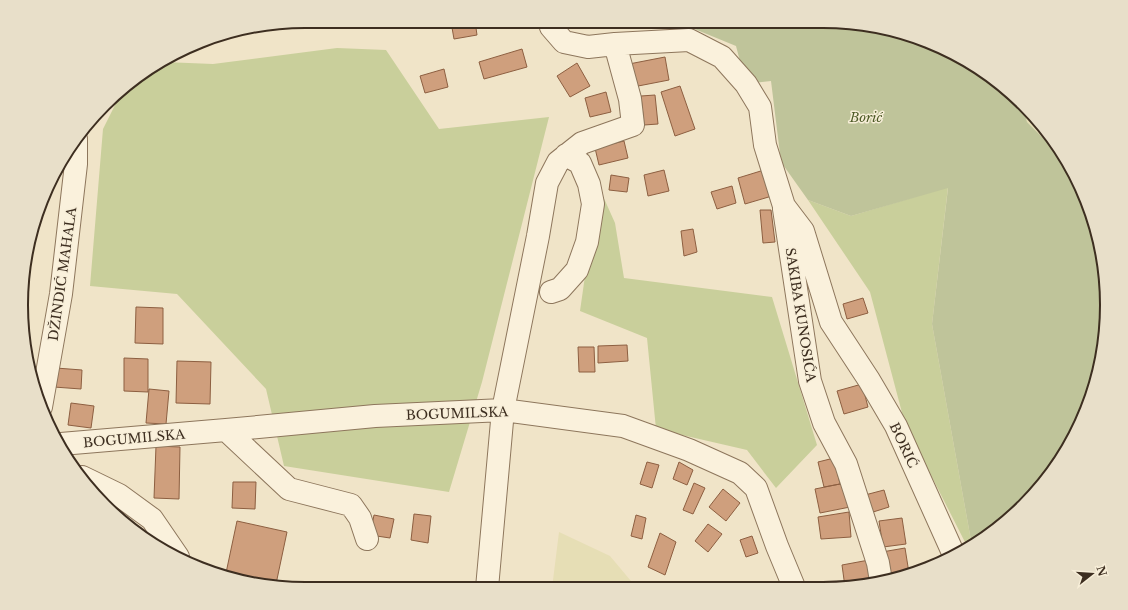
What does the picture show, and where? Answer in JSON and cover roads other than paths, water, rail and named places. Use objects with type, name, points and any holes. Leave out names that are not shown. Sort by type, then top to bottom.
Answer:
[{"type":"street","name":"BORIĆ","points":[[551,28],[564,42],[588,48],[615,44],[689,40],[722,57],[746,84],[760,107],[765,145],[784,206],[803,231],[831,322],[869,380],[896,426],[951,550]]},
{"type":"street","points":[[488,582],[503,410],[538,236],[547,183],[558,162],[582,143],[633,125],[630,99],[615,44]]},
{"type":"street","name":"DŽINDIĆ MAHALA","points":[[43,394],[62,286],[76,164],[76,150]]},
{"type":"street","points":[[552,292],[560,289],[578,270],[587,242],[593,204],[589,184],[580,163],[566,155]]},
{"type":"street","name":"SAKIBA KUNOSIĆA","points":[[784,206],[810,381],[824,423],[846,464],[878,563],[880,576]]},
{"type":"street","name":"BOGUMILSKA","points":[[65,444],[375,416],[503,410],[623,426],[689,450],[740,473],[756,488],[792,582]]},
{"type":"street","points":[[226,430],[289,489],[351,505],[360,518],[367,539]]},
{"type":"street","points":[[92,482],[119,495],[152,519],[172,548]]},
{"type":"park label","name":"Borić","points":[[866,117]]}]
